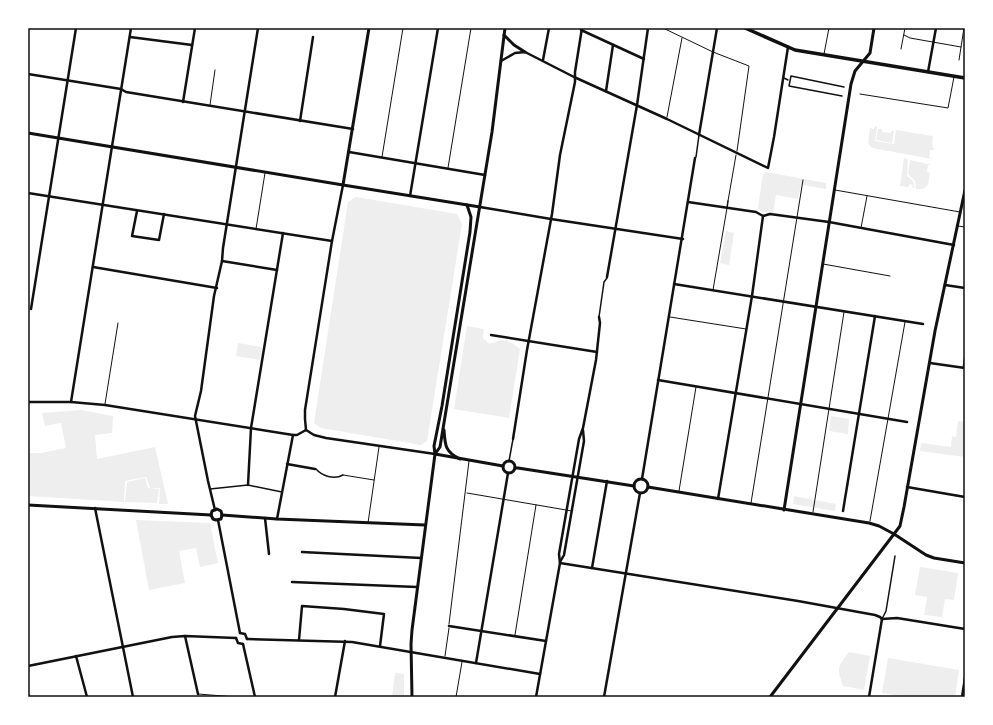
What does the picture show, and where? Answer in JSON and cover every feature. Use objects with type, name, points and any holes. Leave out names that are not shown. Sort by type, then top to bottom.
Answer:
[{"type":"main road","points":[[745,28],[788,47],[965,78]]},
{"type":"street","points":[[31,309],[76,28]]},
{"type":"street","points":[[71,402],[131,28]]},
{"type":"street","points":[[184,102],[195,28]]},
{"type":"street","points":[[215,510],[196,420],[258,28]]},
{"type":"street","points":[[369,28],[349,152],[332,241],[305,410],[304,419],[306,430],[321,437],[503,466]]},
{"type":"street","points":[[410,196],[438,28]]},
{"type":"street","points":[[435,454],[440,447],[480,207],[496,105],[505,28]]},
{"type":"street","points":[[543,60],[549,28]]},
{"type":"street","points":[[560,563],[559,554],[572,476],[579,440],[583,428],[597,352],[600,323],[599,317],[604,282],[607,277],[616,228],[637,105],[648,28]]},
{"type":"street","points":[[642,479],[717,28]]},
{"type":"street","points":[[784,510],[852,78],[855,71],[870,53],[874,28]]},
{"type":"street","points":[[928,72],[936,28]]},
{"type":"street","points":[[503,466],[509,461],[513,440],[551,219],[560,155],[575,82],[574,77],[581,29],[644,59]]},
{"type":"street","points":[[504,35],[514,45],[525,52],[574,77],[667,119],[736,154],[768,168],[788,47]]},
{"type":"street","points":[[130,37],[192,45]]},
{"type":"street","points":[[300,121],[313,37]]},
{"type":"street","points":[[606,91],[613,45]]},
{"type":"street","points":[[501,61],[515,53],[525,52]]},
{"type":"street","points":[[28,74],[121,89],[126,92],[184,102],[352,129]]},
{"type":"street","points":[[842,96],[789,86],[790,80],[791,76],[844,87]]},
{"type":"street","points":[[784,78],[788,80]]},
{"type":"street","points":[[28,133],[551,219],[683,239]]},
{"type":"street","points":[[349,152],[485,175]]},
{"type":"street","points":[[770,697],[900,526],[944,285],[965,190]]},
{"type":"street","points":[[28,193],[332,241]]},
{"type":"street","points":[[688,202],[756,212],[763,216],[770,214],[829,222],[954,245]]},
{"type":"street","points":[[727,208],[728,202]]},
{"type":"street","points":[[412,697],[411,642],[417,587],[435,454],[434,446],[442,406],[470,232],[471,217],[467,205]]},
{"type":"street","points":[[136,211],[132,236],[159,240],[164,214]]},
{"type":"street","points":[[718,499],[747,329],[763,216]]},
{"type":"street","points":[[248,485],[251,428],[283,233]]},
{"type":"street","points":[[222,261],[277,270]]},
{"type":"street","points":[[93,268],[216,288]]},
{"type":"street","points":[[674,284],[923,324]]},
{"type":"street","points":[[944,285],[965,288]]},
{"type":"street","points":[[844,511],[875,316]]},
{"type":"street","points":[[491,335],[597,352]]},
{"type":"street","points":[[930,363],[964,368]]},
{"type":"street","points":[[658,380],[906,422]]},
{"type":"street","points":[[28,402],[71,402],[105,405],[293,435],[297,435],[306,430]]},
{"type":"street","points":[[443,426],[444,442],[446,446],[451,454],[460,459]]},
{"type":"street","points":[[536,697],[560,563],[564,555],[572,511],[584,441],[583,428]]},
{"type":"street","points":[[277,519],[293,435]]},
{"type":"street","points":[[509,461],[514,464],[515,468]]},
{"type":"street","points":[[287,464],[315,469],[320,474],[336,478],[343,475]]},
{"type":"street","points":[[503,466],[503,470],[508,473]]},
{"type":"street","points":[[515,468],[634,486]]},
{"type":"street","points":[[508,473],[513,472],[515,468]]},
{"type":"street","points":[[476,663],[508,473]]},
{"type":"street","points":[[634,486],[637,480],[642,479]]},
{"type":"street","points":[[642,479],[647,483],[648,487]]},
{"type":"street","points":[[592,568],[607,482]]},
{"type":"street","points":[[210,489],[248,485],[282,492]]},
{"type":"street","points":[[634,486],[636,491],[640,493]]},
{"type":"street","points":[[648,487],[878,526],[894,534],[926,555],[934,558],[965,563]]},
{"type":"street","points":[[640,493],[644,492],[648,487]]},
{"type":"street","points":[[907,487],[965,496]]},
{"type":"street","points":[[604,697],[640,493]]},
{"type":"street","points":[[28,505],[211,515],[213,519],[218,520]]},
{"type":"street","points":[[94,508],[133,697]]},
{"type":"street","points":[[211,515],[212,511],[215,510]]},
{"type":"street","points":[[215,510],[221,511],[222,515]]},
{"type":"street","points":[[222,515],[277,519],[425,525]]},
{"type":"street","points":[[218,520],[222,518],[222,515]]},
{"type":"street","points":[[265,518],[269,554]]},
{"type":"street","points":[[218,520],[240,633]]},
{"type":"street","points":[[302,552],[421,558]]},
{"type":"street","points":[[868,697],[882,619],[886,611],[895,556]]},
{"type":"street","points":[[560,563],[837,607],[878,615],[882,619],[897,618],[965,629]]},
{"type":"street","points":[[292,582],[417,587]]},
{"type":"street","points":[[300,640],[302,606],[344,609],[384,614],[380,646]]},
{"type":"street","points":[[449,626],[546,641]]},
{"type":"street","points":[[236,638],[240,633]]},
{"type":"street","points":[[240,633],[245,634],[247,639]]},
{"type":"street","points":[[185,636],[198,694]]},
{"type":"street","points":[[28,666],[185,636],[236,638]]},
{"type":"street","points":[[236,638],[238,643],[243,644]]},
{"type":"street","points":[[247,639],[345,641],[540,674]]},
{"type":"street","points":[[243,644],[247,639]]},
{"type":"street","points":[[335,697],[345,641]]},
{"type":"street","points":[[243,644],[256,697]]},
{"type":"street","points":[[76,656],[87,697]]},
{"type":"street","points":[[962,697],[965,678]]},
{"type":"lane","points":[[381,158],[403,28]]},
{"type":"lane","points":[[448,169],[471,28]]},
{"type":"lane","points":[[663,28],[713,52],[750,66],[728,202]]},
{"type":"lane","points":[[824,54],[829,28]]},
{"type":"lane","points":[[901,49],[905,28]]},
{"type":"lane","points":[[959,60],[964,28]]},
{"type":"lane","points":[[904,35],[910,38],[961,47]]},
{"type":"lane","points":[[667,119],[682,37]]},
{"type":"lane","points":[[210,106],[215,70]]},
{"type":"lane","points":[[860,94],[948,108],[954,76]]},
{"type":"lane","points":[[256,229],[265,172]]},
{"type":"lane","points":[[751,504],[803,180]]},
{"type":"lane","points":[[834,190],[961,212]]},
{"type":"lane","points":[[861,228],[867,196]]},
{"type":"lane","points":[[713,290],[727,208]]},
{"type":"lane","points":[[958,226],[965,227]]},
{"type":"lane","points":[[823,264],[890,276]]},
{"type":"lane","points":[[812,515],[844,311]]},
{"type":"lane","points":[[669,317],[747,329]]},
{"type":"lane","points":[[869,524],[905,321]]},
{"type":"lane","points":[[105,405],[118,323]]},
{"type":"lane","points":[[964,368],[965,354]]},
{"type":"lane","points":[[679,492],[696,387]]},
{"type":"lane","points":[[368,523],[379,446]]},
{"type":"lane","points":[[444,658],[469,460]]},
{"type":"lane","points":[[343,475],[374,480]]},
{"type":"lane","points":[[466,493],[572,511]]},
{"type":"lane","points":[[515,636],[536,505]]},
{"type":"lane","points":[[456,697],[462,661]]},
{"type":"lane","points":[[198,694],[235,697]]},
{"type":"shaded area","points":[[875,126],[877,127],[875,141],[894,144],[896,130],[932,136],[932,145],[934,150],[930,150],[929,157],[932,159],[872,148],[868,143],[870,128],[874,129]]},
{"type":"shaded area","points":[[878,129],[882,129],[882,132],[891,133],[891,131],[894,131],[892,143],[876,140]]},
{"type":"shaded area","points":[[904,158],[908,159],[907,176],[913,181],[915,188],[910,184],[908,187],[900,186]]},
{"type":"shaded area","points":[[910,160],[932,165],[928,165],[927,172],[930,173],[928,185],[923,189],[916,189],[915,181],[908,174]]},
{"type":"shaded area","points":[[766,172],[826,183],[826,189],[801,185],[798,199],[776,195],[773,213],[761,212],[758,207],[763,174]]},
{"type":"shaded area","points":[[356,197],[457,214],[462,224],[427,441],[421,445],[321,428],[314,423],[348,202]]},
{"type":"shaded area","points":[[726,231],[734,233],[729,265],[720,263]]},
{"type":"shaded area","points":[[467,326],[484,329],[483,338],[488,343],[504,340],[520,349],[509,418],[454,409]]},
{"type":"shaded area","points":[[238,343],[262,347],[260,360],[236,356]]},
{"type":"shaded area","points":[[81,410],[113,416],[112,433],[95,435],[97,459],[155,447],[168,504],[159,504],[160,488],[150,488],[146,477],[125,481],[124,502],[28,496],[28,453],[41,453],[66,448],[61,423],[45,426],[42,413]]},
{"type":"shaded area","points":[[831,416],[849,419],[848,434],[829,431]]},
{"type":"shaded area","points":[[958,421],[965,422],[965,457],[920,451],[921,443],[951,447],[952,436],[956,437]]},
{"type":"shaded area","points":[[145,478],[148,488],[159,489],[157,503],[125,502],[127,482]]},
{"type":"shaded area","points":[[794,496],[836,504],[835,511],[793,504]]},
{"type":"shaded area","points":[[136,520],[210,523],[218,563],[200,567],[196,548],[179,551],[185,583],[149,590]]},
{"type":"shaded area","points":[[920,567],[958,573],[954,600],[945,599],[942,617],[924,615],[927,597],[915,595]]},
{"type":"shaded area","points":[[849,652],[870,656],[864,690],[843,686],[839,668]]},
{"type":"shaded area","points":[[888,658],[959,670],[955,697],[906,697],[882,693]]},
{"type":"shaded area","points":[[395,673],[404,674],[404,697],[392,697]]}]
